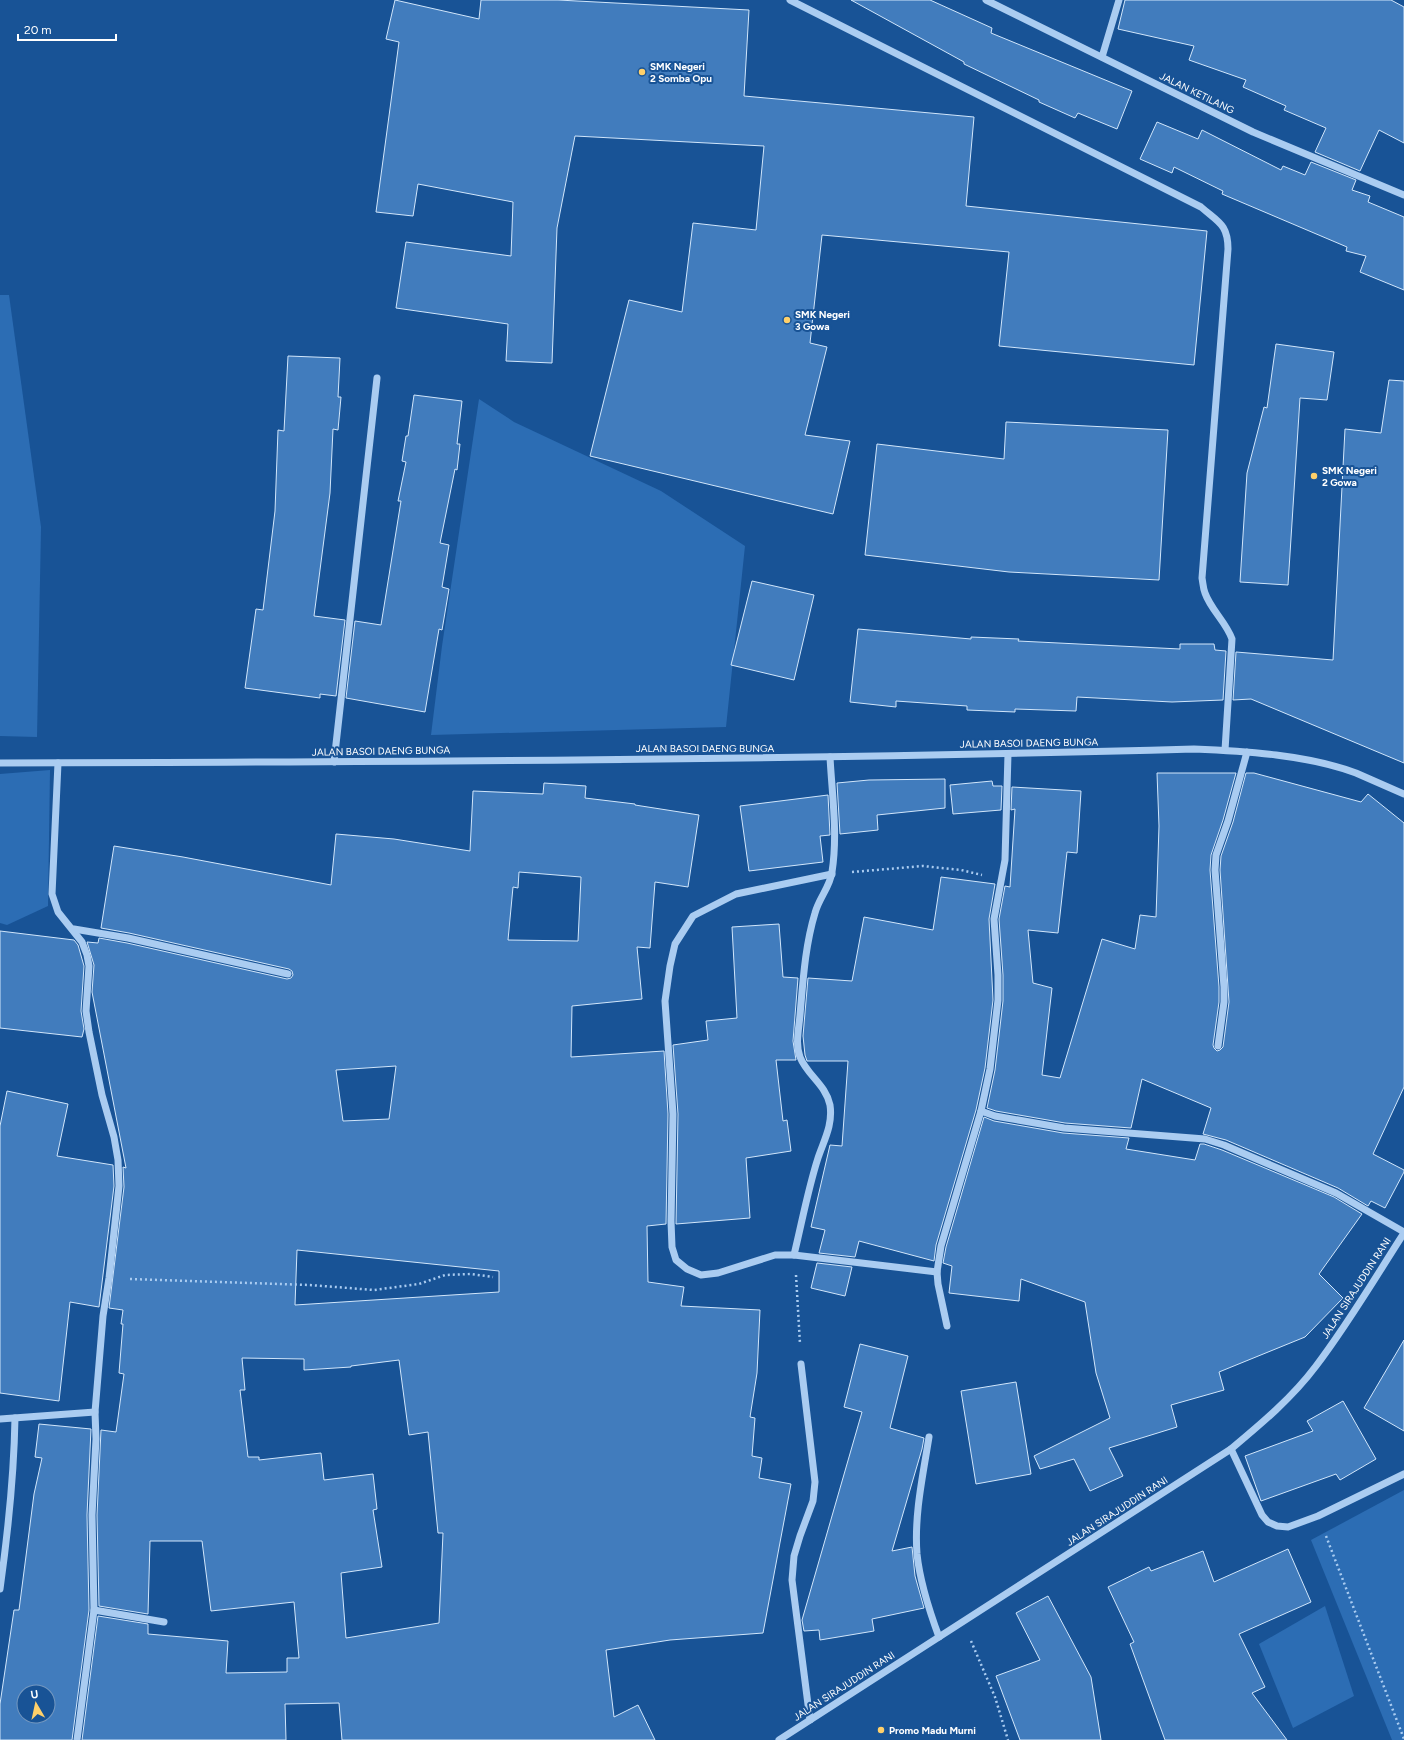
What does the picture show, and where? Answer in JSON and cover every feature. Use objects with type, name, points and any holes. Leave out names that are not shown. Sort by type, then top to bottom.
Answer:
[{"type":"street","points":[[790,0],[1201,207],[1225,228],[1228,238],[1228,249],[1202,578],[1205,593],[1228,628],[1232,639],[1225,750]]},
{"type":"street","name":"JALAN KETILANG","points":[[986,0],[1253,132],[1404,194]]},
{"type":"street","points":[[1102,58],[1119,0]]},
{"type":"street","points":[[334,762],[377,378]]},
{"type":"street","name":"JALAN BASOI DAENG BUNGA","points":[[0,763],[334,762],[830,757],[1194,749],[1247,752],[1307,760],[1355,773],[1404,794]]},
{"type":"street","points":[[1218,1046],[1224,1002],[1224,987],[1215,870],[1216,855],[1228,821],[1247,752]]},
{"type":"street","points":[[947,1326],[938,1284],[937,1272],[941,1246],[981,1112],[990,1069],[998,1000],[998,975],[994,919],[1005,860],[1008,754]]},
{"type":"street","points":[[794,1255],[818,1157],[826,1137],[830,1121],[830,1107],[827,1094],[800,1057],[798,1045],[803,975],[814,915],[818,903],[829,885],[832,874],[835,843],[830,757]]},
{"type":"street","points":[[58,763],[52,894],[58,912],[74,929],[82,942],[87,955],[89,966],[86,1011],[88,1032],[102,1095],[114,1137],[118,1160],[119,1186],[109,1278],[103,1316],[95,1412],[96,1439],[92,1515],[94,1610],[77,1740]]},
{"type":"street","points":[[832,874],[736,894],[692,916],[675,944],[665,1001],[673,1114],[672,1247],[676,1260],[687,1269],[701,1275],[718,1273],[775,1255],[794,1255],[937,1272]]},
{"type":"street","points":[[74,929],[128,938],[288,974]]},
{"type":"street","points":[[981,1112],[995,1116],[1064,1128],[1205,1139],[1224,1145],[1336,1193],[1404,1233]]},
{"type":"street","name":"JALAN SIRAJUDDIN RANI","points":[[779,1740],[1231,1449],[1267,1419],[1316,1367],[1404,1233]]},
{"type":"street","points":[[801,1364],[815,1482],[813,1501],[794,1556],[792,1580],[810,1720]]},
{"type":"street","points":[[0,1419],[95,1412]]},
{"type":"street","points":[[0,1589],[7,1539],[14,1457],[15,1418]]},
{"type":"street","points":[[929,1437],[917,1519],[917,1553],[921,1580],[939,1637]]},
{"type":"street","points":[[1231,1449],[1262,1515],[1268,1522],[1277,1526],[1288,1527],[1318,1516],[1404,1474]]},
{"type":"street","points":[[94,1610],[164,1622]]},
{"type":"path","points":[[832,874],[923,866],[961,870],[1001,880]]},
{"type":"path","points":[[794,1255],[801,1364]]},
{"type":"path","points":[[109,1278],[310,1285],[374,1290],[419,1284],[445,1275],[471,1274],[493,1277]]},
{"type":"path","points":[[1318,1516],[1404,1739]]},
{"type":"path","points":[[962,1622],[995,1697],[1008,1740]]},
{"type":"shaded area","points":[[0,295],[9,295],[41,527],[37,737],[0,736]]},
{"type":"shaded area","points":[[479,399],[514,422],[661,491],[745,546],[726,727],[431,735],[442,646]]},
{"type":"shaded area","points":[[50,770],[48,906],[7,925],[0,923],[0,774]]},
{"type":"shaded area","points":[[1404,1490],[1404,1740],[1392,1740],[1311,1540]]},
{"type":"shaded area","points":[[1325,1606],[1354,1696],[1293,1728],[1259,1644]]},
{"type":"building","points":[[395,0],[479,19],[481,0],[558,0],[749,10],[744,96],[974,117],[966,206],[1207,231],[1194,365],[999,346],[1009,252],[822,235],[810,343],[827,347],[805,435],[850,441],[833,514],[590,456],[629,300],[682,312],[693,223],[756,230],[764,146],[575,136],[557,228],[552,363],[506,361],[508,324],[396,308],[406,242],[511,256],[513,202],[418,184],[413,216],[376,212],[399,42],[386,39]]},
{"type":"building","points":[[851,0],[930,0],[992,28],[991,33],[1132,91],[1117,129],[1078,113],[1075,118],[1039,102],[1039,100],[964,64],[964,62]]},
{"type":"building","points":[[1125,0],[1391,0],[1404,7],[1404,143],[1379,130],[1360,171],[1315,152],[1326,128],[1284,110],[1286,106],[1243,87],[1246,80],[1189,60],[1194,46],[1118,29]]},
{"type":"building","points":[[1157,122],[1198,139],[1202,130],[1281,170],[1283,166],[1305,175],[1311,162],[1356,180],[1352,190],[1370,196],[1368,202],[1404,217],[1404,290],[1360,272],[1366,256],[1346,251],[1347,247],[1222,194],[1223,191],[1174,167],[1172,173],[1140,159]]},
{"type":"building","points":[[1276,344],[1334,352],[1327,400],[1300,398],[1288,585],[1240,582],[1247,473],[1264,407],[1267,408]]},
{"type":"building","points":[[288,356],[340,358],[338,397],[341,397],[338,430],[333,429],[330,493],[314,616],[345,620],[336,696],[320,694],[320,698],[245,688],[256,609],[263,610],[275,511],[278,430],[284,431]]},
{"type":"building","points":[[1389,380],[1404,381],[1404,763],[1251,699],[1233,700],[1236,652],[1333,660],[1345,429],[1381,433]]},
{"type":"building","points":[[414,395],[462,401],[457,444],[460,444],[457,470],[455,469],[440,543],[449,545],[442,587],[449,589],[442,630],[439,629],[425,712],[346,698],[355,621],[381,625],[401,501],[398,501],[406,462],[402,461],[406,436],[408,436]]},
{"type":"building","points":[[1006,422],[1168,430],[1159,580],[1009,572],[865,555],[877,444],[1004,459]]},
{"type":"building","points":[[752,581],[814,595],[794,680],[731,665]]},
{"type":"building","points":[[858,629],[971,639],[971,637],[1019,639],[1018,641],[1180,649],[1180,644],[1214,644],[1215,650],[1226,651],[1223,700],[1172,702],[1077,697],[1076,711],[1015,709],[1015,712],[967,710],[967,706],[896,701],[896,707],[850,702]]},
{"type":"building","points":[[1157,773],[1236,773],[1223,820],[1211,855],[1210,870],[1219,987],[1219,1002],[1213,1045],[1217,1051],[1223,1047],[1229,1002],[1220,870],[1221,856],[1233,822],[1246,773],[1254,773],[1361,802],[1368,794],[1404,823],[1404,1087],[1373,1154],[1404,1170],[1404,1172],[1385,1208],[1371,1201],[1368,1206],[1338,1188],[1226,1140],[1203,1134],[1211,1108],[1142,1079],[1131,1128],[1065,1123],[996,1111],[987,1108],[995,1070],[1003,1001],[1003,975],[999,919],[1005,886],[1010,887],[1015,809],[1011,810],[1012,787],[1081,791],[1077,853],[1067,852],[1058,933],[1028,930],[1033,983],[1052,988],[1042,1075],[1060,1078],[1102,939],[1135,949],[1140,915],[1156,917],[1159,826]]},
{"type":"building","points":[[945,779],[945,808],[877,815],[878,830],[840,834],[837,783],[869,780]]},
{"type":"building","points":[[992,781],[993,786],[1002,786],[1001,810],[953,814],[950,785]]},
{"type":"building","points":[[544,783],[586,786],[585,798],[635,804],[699,815],[688,887],[655,882],[650,948],[637,947],[642,999],[572,1006],[571,1057],[664,1051],[668,1114],[666,1224],[647,1226],[648,1282],[684,1287],[681,1306],[760,1310],[757,1373],[750,1417],[755,1418],[752,1456],[762,1458],[759,1478],[791,1484],[763,1633],[670,1640],[606,1650],[614,1717],[638,1705],[655,1740],[342,1740],[339,1703],[285,1704],[286,1740],[82,1740],[98,1616],[148,1624],[148,1634],[228,1641],[226,1673],[287,1672],[287,1658],[299,1658],[294,1602],[211,1611],[202,1541],[150,1541],[148,1614],[99,1606],[97,1515],[101,1430],[116,1432],[124,1374],[119,1373],[123,1310],[109,1308],[124,1187],[123,1167],[126,1168],[92,992],[94,965],[87,942],[98,943],[99,938],[287,979],[291,978],[293,975],[292,971],[289,969],[101,928],[114,846],[183,857],[331,885],[336,834],[394,839],[470,851],[473,791],[543,794]],"holes":[[[519,872],[581,877],[578,941],[508,940],[513,887],[518,888]],[[396,1066],[389,1119],[343,1121],[336,1070]],[[297,1250],[499,1271],[499,1292],[295,1305]],[[242,1358],[304,1359],[304,1370],[351,1367],[399,1360],[409,1435],[428,1432],[438,1533],[443,1533],[439,1623],[346,1638],[341,1573],[382,1567],[373,1510],[377,1509],[373,1474],[324,1480],[321,1453],[259,1460],[259,1457],[248,1457],[240,1390],[245,1390]]]},
{"type":"building","points":[[828,795],[830,835],[820,836],[823,862],[749,871],[740,806]]},
{"type":"building","points":[[941,877],[995,884],[989,919],[993,1000],[985,1068],[976,1110],[936,1245],[934,1261],[859,1241],[855,1257],[819,1253],[825,1230],[811,1227],[830,1145],[842,1146],[848,1061],[807,1061],[803,1036],[808,978],[852,981],[864,917],[933,930]]},
{"type":"building","points":[[779,924],[783,977],[798,978],[793,1041],[796,1060],[776,1060],[783,1121],[787,1120],[791,1151],[746,1158],[750,1218],[676,1224],[678,1114],[673,1045],[708,1040],[706,1021],[737,1018],[732,927]]},
{"type":"building","points":[[0,931],[74,940],[78,945],[84,966],[81,1011],[84,1029],[82,1037],[0,1028]]},
{"type":"building","points":[[7,1091],[68,1104],[57,1156],[113,1165],[114,1186],[99,1307],[70,1302],[59,1401],[0,1393],[0,1126]]},
{"type":"building","points":[[984,1117],[994,1121],[1063,1133],[1129,1138],[1126,1149],[1195,1160],[1200,1144],[1204,1144],[1222,1150],[1334,1197],[1362,1214],[1319,1274],[1343,1298],[1305,1337],[1219,1372],[1224,1390],[1171,1405],[1177,1427],[1109,1448],[1123,1476],[1090,1491],[1074,1459],[1040,1469],[1034,1456],[1110,1418],[1096,1373],[1085,1302],[1021,1279],[1019,1301],[949,1293],[952,1266],[943,1263],[946,1247]]},
{"type":"building","points":[[817,1263],[852,1267],[845,1296],[811,1288]]},
{"type":"building","points":[[1404,1340],[1404,1431],[1364,1408]]},
{"type":"building","points":[[860,1344],[908,1356],[890,1428],[924,1438],[892,1551],[912,1547],[915,1576],[924,1608],[872,1619],[874,1631],[820,1640],[819,1630],[804,1631],[802,1620],[862,1412],[844,1407]]},
{"type":"building","points":[[1016,1382],[1031,1474],[976,1484],[961,1391]]},
{"type":"building","points":[[1343,1401],[1376,1459],[1340,1480],[1336,1474],[1261,1501],[1245,1456],[1313,1431],[1307,1421]]},
{"type":"building","points":[[39,1424],[91,1429],[87,1515],[89,1610],[72,1740],[0,1740],[0,1704],[14,1610],[19,1610],[34,1494],[42,1458],[35,1457]]},
{"type":"building","points":[[1288,1549],[1311,1602],[1239,1634],[1265,1687],[1252,1693],[1287,1740],[1165,1740],[1130,1644],[1134,1642],[1108,1587],[1149,1567],[1151,1571],[1203,1551],[1214,1582]]},
{"type":"building","points":[[1048,1596],[1091,1677],[1101,1740],[1020,1740],[996,1676],[1040,1660],[1016,1613]]},
{"type":"place","name":"SMK Negeri 2 Somba Opu","points":[[642,72]]},
{"type":"place","name":"SMK Negeri 3 Gowa","points":[[787,320]]},
{"type":"place","name":"SMK Negeri 2 Gowa","points":[[1314,476]]},
{"type":"place","name":"Promo Madu Murni","points":[[881,1730]]}]
